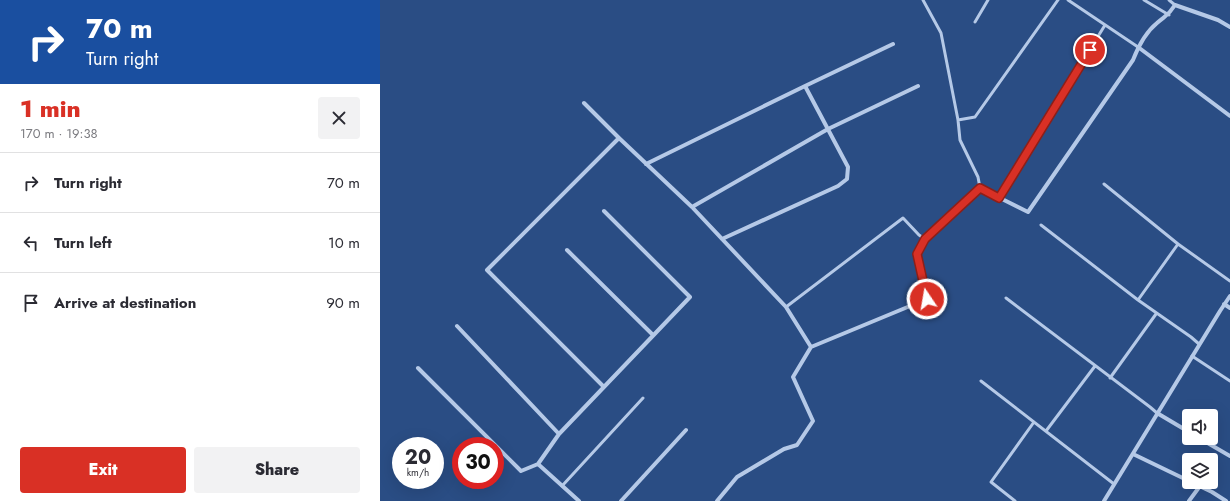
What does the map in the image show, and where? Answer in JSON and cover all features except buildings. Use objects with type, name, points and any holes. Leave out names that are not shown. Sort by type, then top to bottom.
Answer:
[{"type":"street","points":[[717,501],[737,477],[784,449],[797,445],[813,421],[793,377],[811,347],[927,299],[917,254],[925,239],[980,188],[1028,212],[1134,60],[1138,46],[1156,23],[1169,15],[1175,5],[1218,20],[1230,27]]},
{"type":"street","points":[[646,164],[893,44]]},
{"type":"street","points":[[1138,46],[1230,116]]},
{"type":"street","points":[[722,239],[838,186],[847,179],[848,167],[805,86]]},
{"type":"street","points":[[692,207],[828,129],[918,86]]},
{"type":"street","points":[[584,103],[692,207],[786,307],[811,347]]},
{"type":"street","points":[[604,387],[487,270],[619,138]]},
{"type":"street","points":[[418,368],[521,471],[538,464],[559,434],[690,298],[604,211]]},
{"type":"street","points":[[567,250],[653,335]]},
{"type":"street","points":[[1104,501],[1199,344],[1230,296]]},
{"type":"street","points":[[1224,304],[1230,308]]},
{"type":"street","points":[[457,326],[559,434]]},
{"type":"street","points":[[1157,414],[1182,428]]},
{"type":"street","points":[[621,501],[686,430]]},
{"type":"street","points":[[1211,445],[1230,456]]},
{"type":"street","points":[[1133,454],[1182,478]]},
{"type":"street","points":[[538,464],[579,501]]},
{"type":"street","points":[[1189,501],[1198,489]]},
{"type":"street","points":[[1205,489],[1226,501]]},
{"type":"lane","points":[[923,0],[941,33],[958,120],[960,140],[978,176],[980,188]]},
{"type":"lane","points":[[975,22],[988,0]]},
{"type":"lane","points":[[958,120],[975,116],[1058,0]]},
{"type":"lane","points":[[1068,0],[1138,46]]},
{"type":"lane","points":[[1144,0],[1169,15]]},
{"type":"lane","points":[[1169,0],[1175,5]]},
{"type":"lane","points":[[999,198],[1105,25]]},
{"type":"lane","points":[[1104,184],[1178,244],[1230,280]]},
{"type":"lane","points":[[786,307],[903,218],[925,239]]},
{"type":"lane","points":[[1041,225],[1156,314],[1192,337],[1199,344]]},
{"type":"lane","points":[[1138,300],[1178,244]]},
{"type":"lane","points":[[1006,298],[1150,407],[1157,414]]},
{"type":"lane","points":[[1110,378],[1156,314]]},
{"type":"lane","points":[[1192,356],[1230,381]]},
{"type":"lane","points":[[1046,431],[1095,366]]},
{"type":"lane","points":[[980,381],[1114,484]]},
{"type":"lane","points":[[562,486],[643,398]]},
{"type":"lane","points":[[1015,501],[991,482],[1034,422]]},
{"type":"route","points":[[927,299],[917,254],[925,239],[980,188],[999,198],[1090,50]]}]
